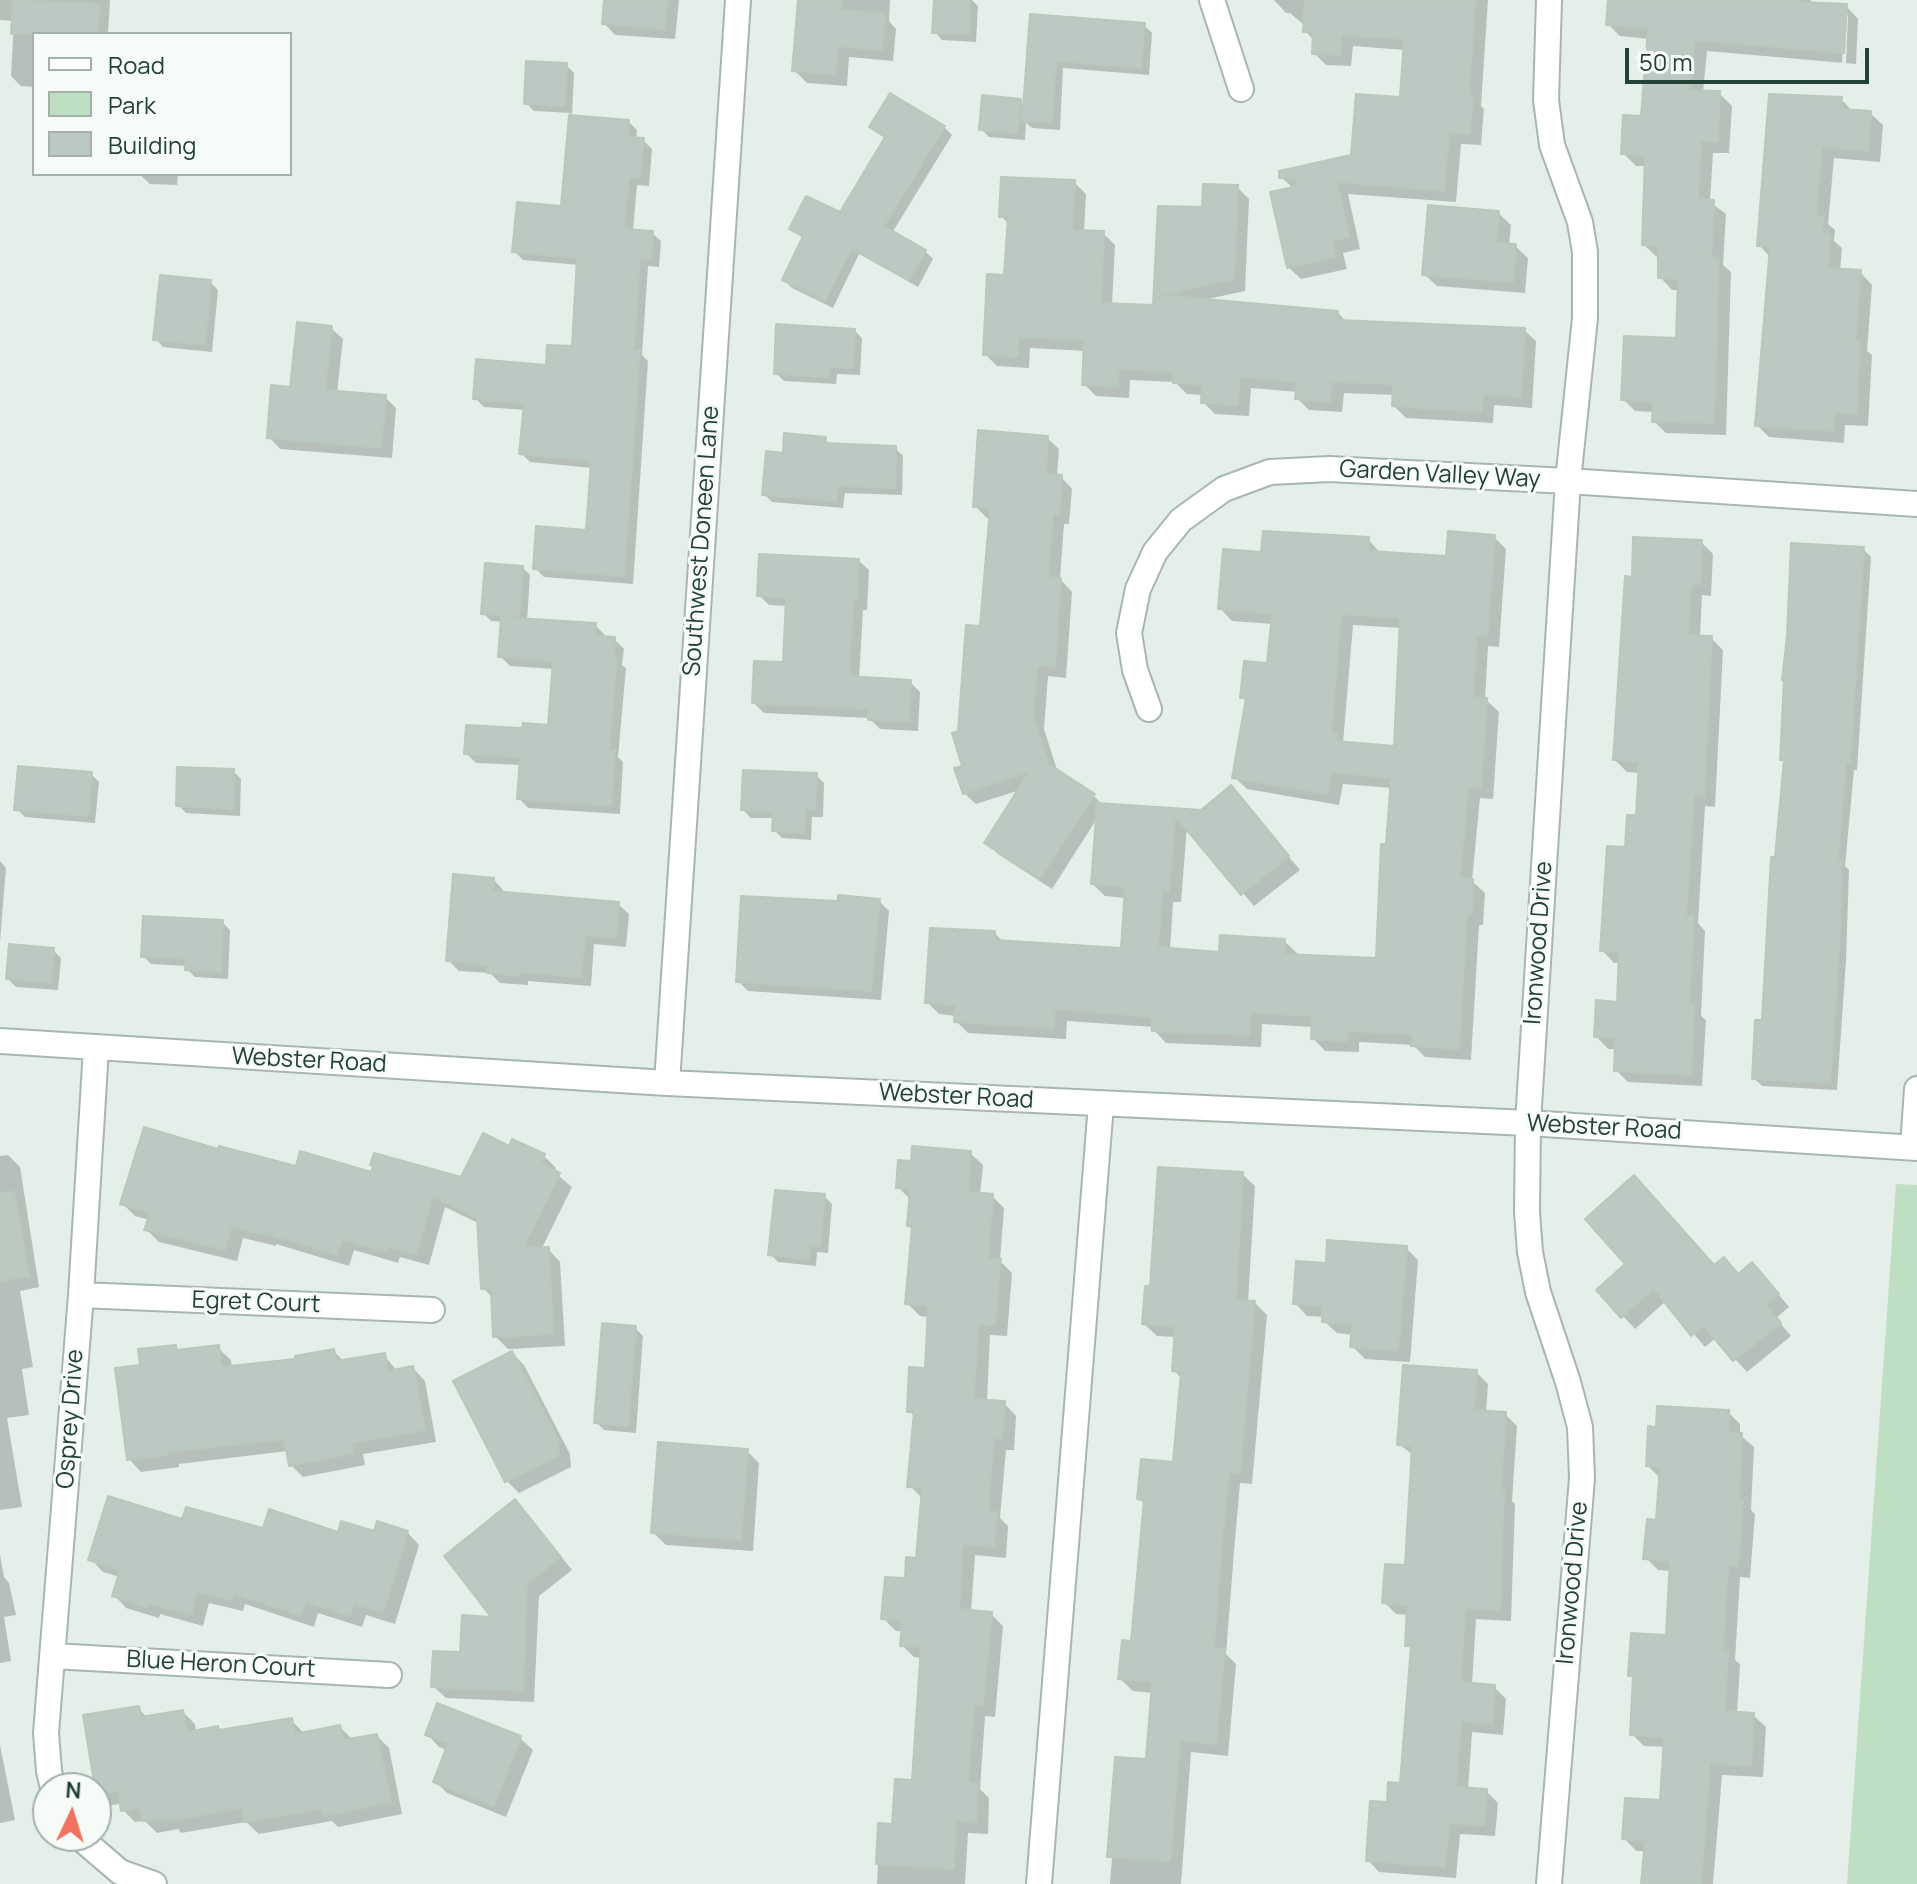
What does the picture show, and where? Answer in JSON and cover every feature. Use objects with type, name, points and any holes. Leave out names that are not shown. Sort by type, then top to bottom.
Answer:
[{"type":"street","name":"Southwest Doneen Lane","points":[[667,1083],[738,0]]},
{"type":"street","points":[[1212,0],[1241,89]]},
{"type":"street","name":"Ironwood Drive","points":[[1549,0],[1545,55],[1552,145],[1580,222],[1585,252],[1585,318],[1568,481],[1528,1123],[1530,1252],[1538,1292],[1580,1427],[1582,1478],[1549,1884]]},
{"type":"street","name":"Garden Valley Way","points":[[1149,709],[1135,670],[1129,633],[1138,589],[1155,552],[1181,520],[1224,489],[1270,472],[1329,469],[1917,504]]},
{"type":"street","name":"Webster Road","points":[[0,1041],[667,1083],[1528,1123],[1916,1147]]},
{"type":"street","name":"Osprey Drive","points":[[49,1772],[46,1733],[81,1295],[96,1048]]},
{"type":"street","points":[[1916,1147],[1917,1089]]},
{"type":"street","points":[[1039,1884],[1101,1104]]},
{"type":"street","name":"Egret Court","points":[[81,1295],[432,1310]]},
{"type":"street","name":"Blue Heron Court","points":[[53,1656],[389,1675]]},
{"type":"street","points":[[97,1852],[120,1872],[154,1884]]},
{"type":"green space","points":[[1896,1184],[1917,1185],[1917,1884],[1847,1884]]},
{"type":"building","points":[[13,0],[99,4],[98,32],[11,34]]},
{"type":"building","points":[[604,0],[667,0],[665,29],[602,24]]},
{"type":"building","points":[[798,0],[842,0],[841,10],[885,14],[882,50],[838,46],[835,75],[792,71]]},
{"type":"building","points":[[934,0],[970,0],[969,34],[932,33]]},
{"type":"building","points":[[1305,0],[1475,0],[1469,94],[1473,95],[1470,134],[1449,132],[1444,191],[1337,182],[1349,237],[1332,241],[1336,257],[1287,268],[1270,192],[1298,186],[1296,179],[1279,178],[1279,171],[1351,155],[1356,94],[1400,97],[1404,39],[1341,35],[1340,55],[1312,54],[1313,32],[1303,32]]},
{"type":"building","points":[[1608,0],[1800,0],[1847,4],[1844,53],[1695,40],[1690,90],[1720,91],[1718,142],[1701,141],[1698,199],[1714,200],[1711,257],[1719,258],[1714,423],[1652,422],[1653,401],[1621,400],[1624,336],[1676,338],[1678,279],[1658,278],[1658,246],[1642,245],[1645,155],[1621,154],[1623,115],[1641,116],[1648,28],[1606,25]]},
{"type":"building","points":[[1030,14],[1145,23],[1141,68],[1056,61],[1052,122],[1022,121]]},
{"type":"building","points":[[526,61],[567,63],[565,106],[524,104]]},
{"type":"building","points":[[890,93],[945,126],[884,226],[926,250],[909,280],[851,248],[825,301],[782,280],[803,236],[789,229],[806,196],[840,212],[885,137],[869,127]]},
{"type":"building","points":[[1769,94],[1842,97],[1841,109],[1871,111],[1868,151],[1822,147],[1816,216],[1824,216],[1822,233],[1830,234],[1828,268],[1861,270],[1855,341],[1860,341],[1857,414],[1834,413],[1833,431],[1755,426],[1770,247],[1757,246]]},
{"type":"building","points":[[982,95],[1021,99],[1017,133],[979,130]]},
{"type":"building","points":[[569,115],[629,120],[628,137],[644,138],[640,179],[629,177],[624,229],[653,231],[651,259],[640,258],[634,350],[640,350],[624,576],[533,569],[536,526],[586,530],[591,461],[519,454],[524,403],[473,399],[476,359],[546,365],[547,345],[572,346],[577,258],[512,252],[517,202],[561,206]]},
{"type":"building","points":[[1001,177],[1075,180],[1072,230],[1104,231],[1101,303],[1153,305],[1158,206],[1202,207],[1203,184],[1238,185],[1234,279],[1161,295],[1338,311],[1338,320],[1525,328],[1521,397],[1483,394],[1482,412],[1392,406],[1393,384],[1332,382],[1330,402],[1295,399],[1297,382],[1240,377],[1238,405],[1201,403],[1202,384],[1173,383],[1174,372],[1119,369],[1118,387],[1082,385],[1084,340],[1018,337],[1018,357],[983,355],[987,274],[1004,275],[1008,217],[999,217]]},
{"type":"building","points":[[1428,205],[1499,211],[1496,243],[1516,244],[1513,282],[1422,275]]},
{"type":"building","points":[[160,275],[211,280],[205,345],[153,340]]},
{"type":"building","points":[[297,322],[332,326],[325,390],[386,395],[381,448],[267,438],[271,385],[290,387]]},
{"type":"building","points":[[776,324],[855,329],[853,368],[829,367],[829,377],[774,374]]},
{"type":"building","points":[[978,430],[1048,436],[1046,474],[1062,475],[1059,514],[1053,513],[1048,577],[1061,578],[1055,667],[1037,666],[1033,716],[1049,764],[1095,794],[1040,879],[984,843],[1029,772],[963,794],[954,768],[962,766],[952,733],[958,731],[966,625],[980,626],[990,508],[973,507]]},
{"type":"building","points":[[784,433],[826,437],[825,443],[896,446],[895,488],[837,486],[836,501],[762,495],[766,451],[783,453]]},
{"type":"building","points":[[1263,531],[1369,537],[1369,551],[1446,556],[1448,531],[1495,535],[1487,636],[1477,635],[1473,697],[1487,698],[1481,788],[1468,787],[1460,878],[1473,879],[1472,914],[1467,914],[1459,1049],[1411,1046],[1412,1034],[1347,1031],[1347,1041],[1311,1039],[1312,1016],[1251,1013],[1249,1035],[1152,1031],[1152,1017],[1055,1009],[1054,1028],[954,1022],[955,1005],[925,1003],[930,928],[995,931],[995,940],[1121,948],[1125,887],[1091,884],[1097,803],[1201,810],[1231,785],[1289,856],[1241,895],[1175,816],[1169,891],[1162,890],[1158,947],[1219,952],[1220,935],[1285,939],[1284,954],[1376,958],[1381,844],[1386,844],[1391,778],[1331,772],[1328,794],[1232,778],[1246,698],[1240,698],[1244,661],[1267,663],[1272,614],[1218,609],[1223,549],[1261,552]],"holes":[[[1341,614],[1400,618],[1394,746],[1336,741],[1337,734],[1331,733]]]},
{"type":"building","points":[[1633,537],[1702,540],[1700,585],[1691,584],[1688,635],[1712,636],[1704,796],[1694,795],[1686,916],[1694,916],[1689,1006],[1694,1006],[1691,1075],[1614,1071],[1615,1038],[1594,1037],[1596,1000],[1617,1002],[1619,952],[1600,951],[1607,846],[1625,847],[1627,815],[1636,815],[1639,762],[1613,760],[1625,576],[1632,577]]},
{"type":"building","points":[[1791,543],[1864,547],[1850,763],[1846,763],[1838,860],[1842,860],[1839,952],[1830,1083],[1752,1079],[1755,1020],[1762,1020],[1771,857],[1775,857],[1784,760],[1780,760],[1782,680]]},
{"type":"building","points":[[759,554],[859,559],[857,601],[853,601],[849,676],[911,680],[909,721],[868,720],[868,709],[752,703],[754,661],[783,662],[786,597],[757,596]]},
{"type":"building","points":[[485,563],[523,566],[519,617],[481,614]]},
{"type":"building","points":[[501,617],[596,623],[595,636],[615,637],[614,656],[617,656],[609,750],[615,750],[611,806],[517,799],[520,757],[464,754],[466,725],[522,728],[523,723],[548,725],[553,661],[498,657]]},
{"type":"building","points":[[18,766],[92,772],[88,816],[14,810]]},
{"type":"building","points":[[177,767],[234,769],[233,809],[176,806]]},
{"type":"building","points":[[743,770],[817,773],[815,810],[805,809],[804,833],[772,831],[773,812],[741,810]]},
{"type":"building","points":[[453,874],[494,878],[493,891],[619,902],[616,938],[585,935],[581,977],[487,973],[488,965],[446,961]]},
{"type":"building","points":[[838,895],[880,899],[871,991],[736,982],[741,896],[838,901]]},
{"type":"building","points":[[143,916],[223,920],[221,972],[185,970],[186,959],[141,957]]},
{"type":"building","points":[[9,944],[54,948],[51,983],[6,979]]},
{"type":"building","points":[[144,1127],[218,1149],[219,1146],[296,1166],[300,1151],[371,1172],[374,1153],[461,1177],[483,1133],[509,1146],[512,1139],[545,1154],[541,1163],[560,1173],[523,1248],[549,1247],[553,1334],[493,1337],[491,1289],[481,1289],[477,1218],[433,1196],[416,1254],[388,1246],[386,1252],[342,1239],[337,1255],[264,1233],[231,1227],[225,1250],[144,1230],[150,1213],[120,1204]]},
{"type":"building","points":[[912,1146],[971,1151],[968,1192],[993,1194],[988,1258],[1001,1259],[995,1325],[978,1324],[974,1399],[1005,1401],[1002,1439],[994,1438],[988,1511],[997,1512],[994,1547],[963,1544],[959,1609],[992,1612],[983,1705],[974,1705],[968,1783],[978,1784],[976,1823],[956,1821],[954,1869],[876,1864],[878,1823],[892,1824],[895,1779],[912,1780],[921,1647],[900,1646],[902,1621],[881,1619],[885,1577],[905,1578],[906,1557],[916,1558],[922,1488],[907,1487],[914,1412],[907,1412],[909,1367],[925,1368],[928,1306],[905,1304],[912,1227],[907,1226],[910,1189],[896,1188],[898,1160],[911,1161]]},
{"type":"building","points":[[1158,1167],[1243,1172],[1236,1300],[1255,1301],[1240,1473],[1229,1472],[1222,1539],[1214,1648],[1225,1649],[1216,1744],[1180,1741],[1170,1861],[1107,1857],[1115,1757],[1146,1759],[1152,1682],[1118,1679],[1122,1640],[1131,1641],[1144,1500],[1137,1499],[1141,1459],[1173,1462],[1181,1372],[1172,1371],[1175,1327],[1142,1324],[1145,1286],[1150,1286]]},
{"type":"building","points":[[1634,1175],[1714,1265],[1724,1257],[1738,1274],[1752,1262],[1779,1294],[1766,1305],[1781,1323],[1733,1361],[1704,1326],[1691,1336],[1654,1289],[1621,1318],[1596,1290],[1625,1264],[1585,1219]]},
{"type":"building","points":[[775,1190],[825,1194],[820,1246],[810,1245],[809,1259],[768,1255]]},
{"type":"building","points":[[14,1192],[29,1276],[0,1281],[0,1193]]},
{"type":"building","points":[[1327,1240],[1407,1246],[1398,1351],[1350,1347],[1352,1324],[1322,1322],[1323,1306],[1293,1304],[1296,1261],[1326,1263]]},
{"type":"building","points":[[602,1323],[636,1326],[628,1426],[594,1423]]},
{"type":"building","points":[[176,1345],[176,1350],[219,1345],[221,1367],[295,1359],[295,1356],[334,1349],[336,1361],[385,1353],[388,1371],[413,1366],[425,1430],[352,1443],[354,1453],[289,1466],[284,1439],[167,1452],[168,1455],[127,1460],[115,1368],[140,1365],[138,1349]]},
{"type":"building","points":[[512,1351],[558,1440],[559,1455],[505,1482],[453,1381]]},
{"type":"building","points":[[1403,1365],[1477,1370],[1474,1410],[1506,1412],[1501,1490],[1504,1490],[1500,1610],[1465,1608],[1461,1682],[1495,1685],[1492,1724],[1461,1721],[1456,1787],[1487,1789],[1484,1825],[1449,1823],[1445,1867],[1366,1861],[1370,1801],[1387,1802],[1388,1782],[1400,1783],[1411,1646],[1405,1646],[1407,1605],[1382,1603],[1385,1564],[1405,1565],[1412,1446],[1397,1445]]},
{"type":"building","points":[[1657,1406],[1729,1410],[1728,1432],[1742,1433],[1739,1500],[1743,1500],[1738,1566],[1728,1566],[1723,1650],[1728,1650],[1725,1711],[1754,1713],[1751,1766],[1710,1763],[1701,1884],[1641,1884],[1645,1841],[1622,1839],[1625,1798],[1660,1800],[1664,1737],[1630,1735],[1633,1676],[1628,1676],[1631,1633],[1666,1635],[1670,1561],[1643,1559],[1647,1519],[1656,1520],[1660,1467],[1646,1466],[1648,1426],[1656,1427]]},
{"type":"building","points":[[658,1442],[748,1449],[741,1540],[651,1533]]},
{"type":"building","points":[[108,1496],[182,1519],[186,1507],[263,1528],[269,1509],[338,1532],[341,1521],[374,1531],[377,1521],[408,1531],[383,1613],[354,1604],[350,1616],[306,1602],[301,1616],[233,1593],[231,1600],[197,1592],[191,1615],[148,1603],[147,1607],[112,1596],[120,1570],[88,1560]]},
{"type":"building","points":[[515,1499],[561,1557],[527,1584],[523,1691],[431,1687],[433,1651],[460,1652],[462,1615],[491,1617],[444,1556]]},
{"type":"building","points":[[437,1703],[521,1736],[494,1806],[433,1782],[448,1743],[425,1735]]},
{"type":"building","points":[[139,1706],[141,1717],[183,1710],[187,1732],[292,1718],[295,1734],[340,1725],[343,1740],[377,1734],[391,1802],[324,1816],[322,1809],[244,1822],[242,1808],[167,1821],[167,1818],[143,1821],[140,1808],[121,1811],[118,1791],[112,1792],[112,1772],[92,1772],[83,1715]]}]
